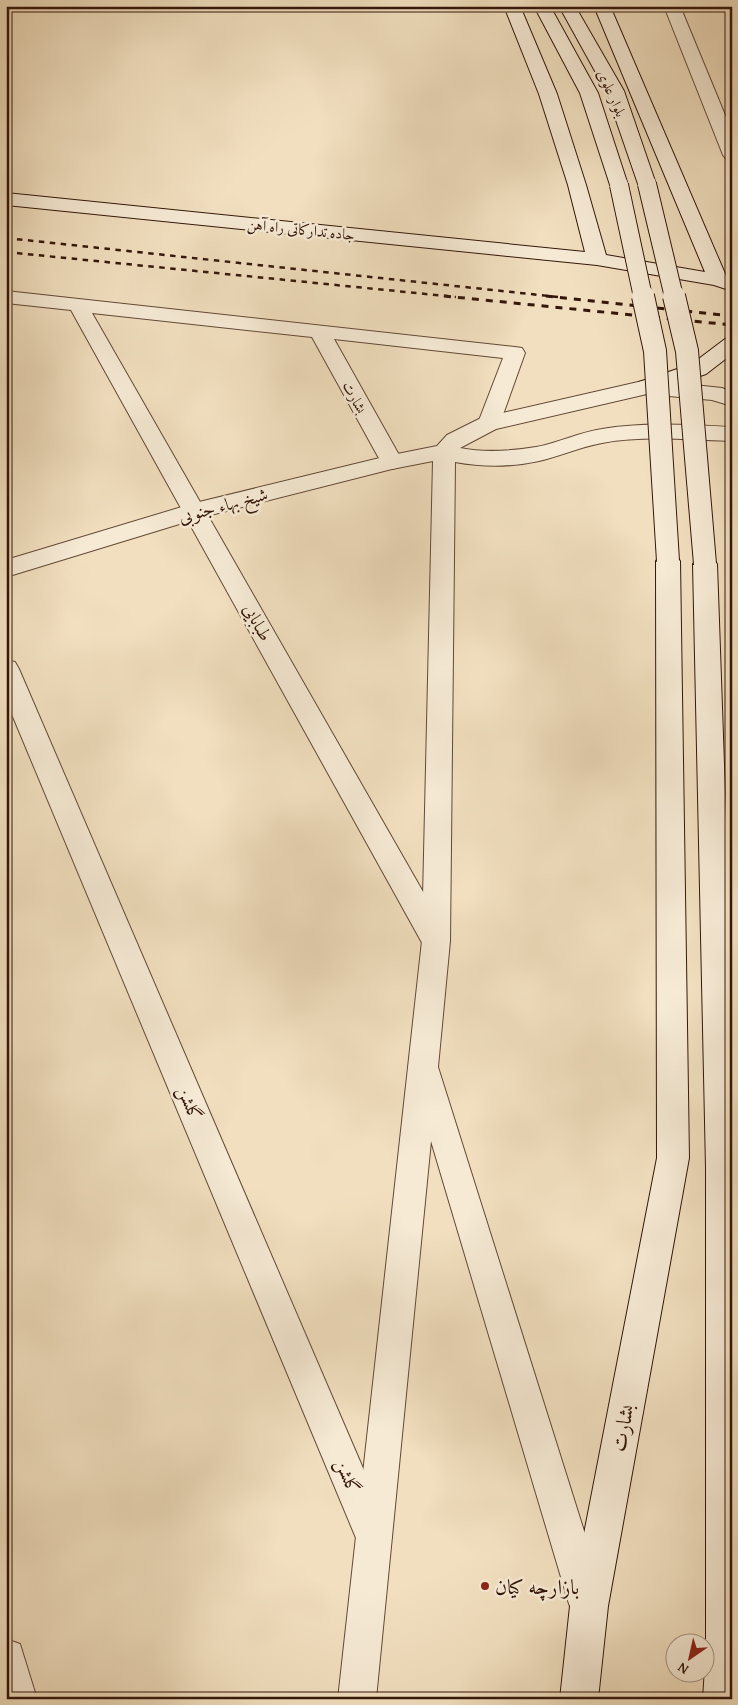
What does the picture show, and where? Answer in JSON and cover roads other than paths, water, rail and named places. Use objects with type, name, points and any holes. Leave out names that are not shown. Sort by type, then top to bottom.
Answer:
[{"type":"main road","points":[[512,6],[548,94],[577,185],[597,259]]},
{"type":"main road","name":"بلوار علوی","points":[[542,6],[589,93],[619,185],[655,351],[668,561]]},
{"type":"main road","name":"بلوار علوی","points":[[567,6],[615,91],[647,184],[687,352],[705,564],[722,1168],[725,1652],[722,1699]]},
{"type":"main road","points":[[602,6],[725,282]]},
{"type":"main road","points":[[672,6],[730,147]]},
{"type":"main road","name":"جاده تدارکاتی راه آهن","points":[[6,199],[597,259],[725,282]]},
{"type":"main road","points":[[6,297],[515,353],[489,423]]},
{"type":"main road","name":"طبابایی","points":[[78,305],[436,941]]},
{"type":"main road","name":"بشارت","points":[[319,331],[392,462]]},
{"type":"main road","points":[[357,1699],[436,941],[444,452],[455,440],[489,423],[647,387],[699,369],[732,343]]},
{"type":"main road","points":[[647,387],[714,393],[732,399]]},
{"type":"main road","points":[[444,452],[473,458],[506,458],[537,454],[601,436],[645,431],[732,434]]},
{"type":"main road","points":[[703,433],[732,452]]},
{"type":"main road","name":"شیخ بهاء جنوبی","points":[[6,569],[195,511],[392,462],[444,452]]},
{"type":"main road","name":"بشارت","points":[[579,1699],[589,1606],[673,1158],[668,561]]},
{"type":"main road","name":"گلشن","points":[[6,669],[374,1537]]},
{"type":"main road","points":[[423,1063],[589,1606]]},
{"type":"main road","points":[[6,1658],[18,1699]]},
{"type":"railway","points":[[6,238],[558,297]]},
{"type":"railway","points":[[6,252],[456,297]]},
{"type":"railway","points":[[444,296],[732,325]]},
{"type":"railway","points":[[546,296],[732,316]]},
{"type":"place","name":"بازارچه کیان","points":[[485,1586]]}]
